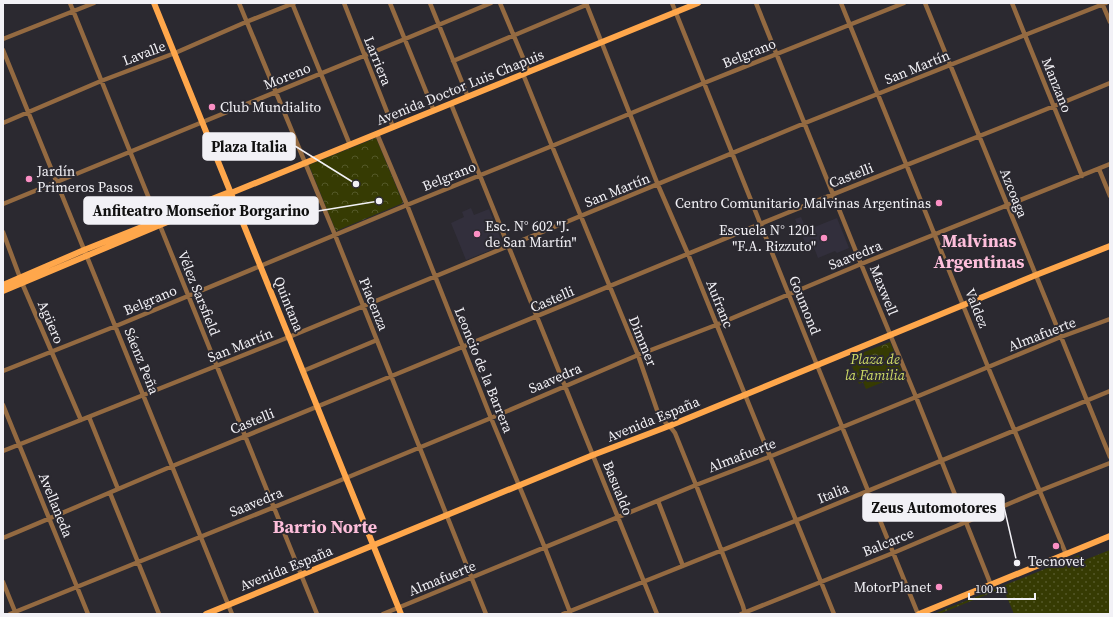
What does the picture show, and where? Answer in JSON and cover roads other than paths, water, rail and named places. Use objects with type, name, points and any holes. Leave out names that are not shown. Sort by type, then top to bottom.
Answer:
[{"type":"main road","name":"Quintana","points":[[154,3],[400,611]]},
{"type":"main road","name":"Avenida Doctor Luis Chapuis","points":[[21,280],[159,222],[229,197],[231,193],[698,3]]},
{"type":"main road","name":"Avenida España","points":[[206,614],[593,455],[669,426],[1110,246]]},
{"type":"main road","points":[[3,285],[21,280]]},
{"type":"main road","points":[[3,291],[21,280]]},
{"type":"main road","points":[[918,614],[1110,536]]},
{"type":"street","name":"Vélez Sarsfield","points":[[70,3],[317,614]]},
{"type":"street","points":[[3,40],[94,3]]},
{"type":"street","name":"Piacenza","points":[[239,3],[335,235],[486,614]]},
{"type":"street","points":[[293,3],[350,145]]},
{"type":"street","name":"Lavalle","points":[[3,123],[101,81],[175,53],[293,3]]},
{"type":"street","name":"Larriera","points":[[344,3],[393,127]]},
{"type":"street","points":[[390,3],[434,111]]},
{"type":"street","points":[[430,3],[468,97]]},
{"type":"street","name":"Moreno","points":[[3,204],[491,3]]},
{"type":"street","name":"Dimmer","points":[[500,3],[513,35],[552,146],[638,355],[657,410],[663,420],[675,432],[722,550],[743,606],[744,613]]},
{"type":"street","name":"Goumond","points":[[672,3],[918,614]]},
{"type":"street","name":"Maxwell","points":[[756,3],[991,585]]},
{"type":"street","name":"Valdez","points":[[842,3],[988,367],[1066,554]]},
{"type":"street","name":"Belgrano","points":[[3,372],[704,83],[904,3]]},
{"type":"street","name":"Azcoaga","points":[[925,3],[1110,457]]},
{"type":"street","name":"Manzano","points":[[1012,3],[1082,176]]},
{"type":"street","points":[[1103,3],[1110,22]]},
{"type":"street","name":"San Martín","points":[[3,451],[289,337],[805,123],[1103,3]]},
{"type":"street","points":[[453,61],[586,4]]},
{"type":"street","name":"Aufranc","points":[[586,4],[658,185],[688,254],[769,457],[834,614]]},
{"type":"street","name":"Sáenz Peña","points":[[3,50],[232,614]]},
{"type":"street","name":"Castelli","points":[[3,538],[317,406],[834,194],[979,137],[1110,83]]},
{"type":"street","name":"Basualdo","points":[[451,104],[657,614]]},
{"type":"street","name":"Leoncio de la Barrera","points":[[377,134],[407,205],[570,613]]},
{"type":"street","name":"Saavedra","points":[[10,614],[16,613],[346,478],[638,355],[716,325],[861,264],[1110,164]]},
{"type":"street","points":[[1099,168],[1110,196]]},
{"type":"street","name":"Agüero","points":[[3,232],[21,280],[81,420]]},
{"type":"street","name":"Almafuerte","points":[[383,614],[400,611],[472,578],[696,485],[769,457],[1061,337],[1110,319]]},
{"type":"street","points":[[303,371],[377,340]]},
{"type":"street","name":"Italia","points":[[563,614],[570,613],[1110,391]]},
{"type":"street","name":"Avellaneda","points":[[3,405],[88,614]]},
{"type":"street","points":[[89,417],[118,489]]},
{"type":"street","name":"Balcarce","points":[[744,613],[1110,464]]},
{"type":"street","points":[[110,493],[159,614]]},
{"type":"street","points":[[658,501],[683,566]]},
{"type":"street","points":[[3,582],[16,613]]},
{"type":"place","name":"Club Mundialito","points":[[212,107]]},
{"type":"place","name":"Jardín Primeros Pasos","points":[[29,179]]},
{"type":"place","name":"Plaza Italia","points":[[356,184]]},
{"type":"place","name":"Anfiteatro Monseñor Borgarino","points":[[379,201]]},
{"type":"place","name":"Centro Comunitario Malvinas Argentinas","points":[[939,203]]},
{"type":"place","name":"Esc. N° 602 \"J. de San Martín\"","points":[[477,234]]},
{"type":"place","name":"Escuela N° 1201 \"F.A. Rizzuto\"","points":[[824,238]]},
{"type":"place","name":"Tecnovet","points":[[1056,546]]},
{"type":"place","name":"Zeus Automotores","points":[[1017,563]]},
{"type":"place","name":"MotorPlanet","points":[[939,587]]},
{"type":"district","name":"Malvinas Argentinas","points":[[979,251]]},
{"type":"district","name":"Barrio Norte","points":[[325,527]]},
{"type":"park label","name":"Plaza de la Familia","points":[[875,368]]}]
